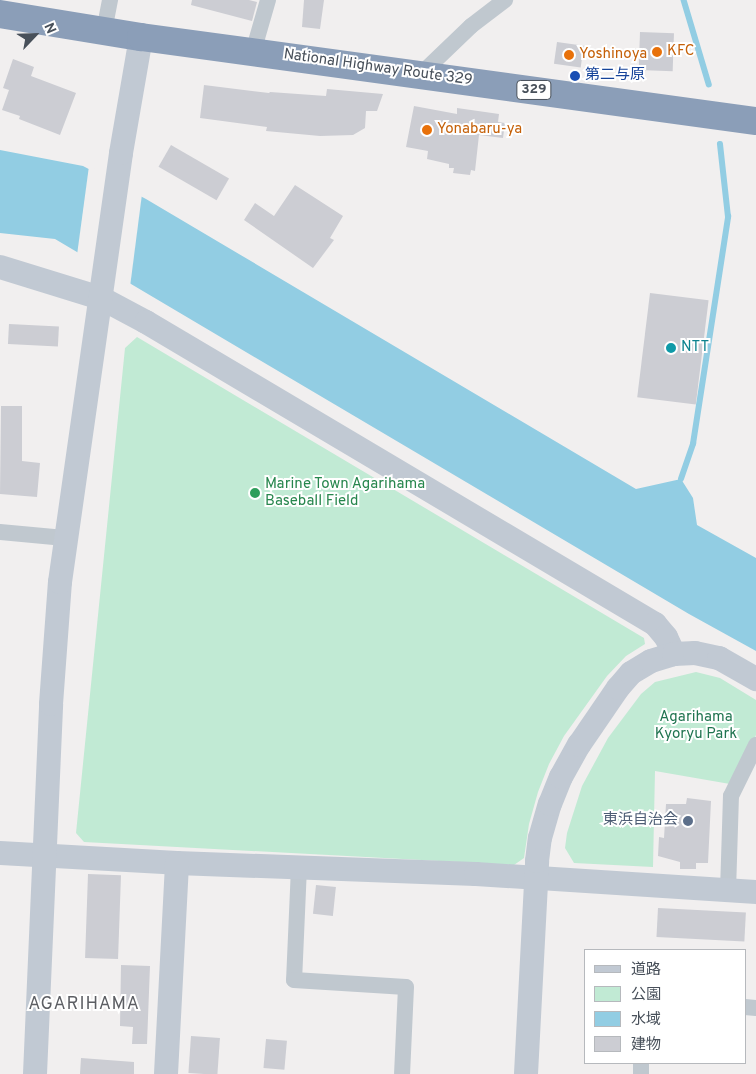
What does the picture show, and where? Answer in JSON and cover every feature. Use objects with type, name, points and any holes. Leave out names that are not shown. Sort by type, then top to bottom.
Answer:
[{"type":"highway","name":"National Highway Route 329","points":[[0,14],[141,38],[421,74],[756,121]]},
{"type":"street","points":[[104,31],[110,0]]},
{"type":"street","points":[[253,52],[268,0]]},
{"type":"street","points":[[421,74],[471,26],[505,0]]},
{"type":"street","points":[[35,1074],[55,644],[65,538],[121,153],[141,38]]},
{"type":"street","points":[[0,266],[101,298],[146,322],[654,624],[666,636],[674,654]]},
{"type":"street","points":[[0,532],[65,538]]},
{"type":"street","points":[[526,1074],[536,878],[540,838],[550,804],[561,777],[579,745],[618,688],[631,673],[651,661],[674,654],[696,653],[719,658],[756,679]]},
{"type":"street","points":[[728,890],[731,796],[756,745]]},
{"type":"street","points":[[0,853],[177,864],[299,867],[536,878],[756,892]]},
{"type":"street","points":[[166,1074],[177,864]]},
{"type":"street","points":[[299,867],[294,980],[406,987],[402,1074]]},
{"type":"green space","name":"Marine Town Agarihama Baseball Field","points":[[137,337],[644,638],[645,644],[626,656],[607,676],[564,736],[549,764],[538,792],[529,824],[524,858],[514,865],[84,842],[76,833],[125,348]]},
{"type":"green space","name":"Agarihama Kyoryu Park","points":[[696,672],[720,678],[756,700],[756,735],[730,784],[655,771],[653,867],[574,863],[565,848],[567,833],[582,786],[608,738],[641,694],[655,682]]},
{"type":"water","points":[[0,150],[83,166],[146,199],[636,489],[681,479],[693,498],[697,525],[756,558],[756,651],[689,614],[55,239],[0,233]]},
{"type":"pier","points":[[89,166],[142,194],[130,287],[77,255]]},
{"type":"building","points":[[192,0],[249,0],[257,2],[252,21],[191,5]]},
{"type":"building","points":[[304,0],[324,0],[320,29],[302,27]]},
{"type":"building","name":"KFC","points":[[640,32],[674,33],[673,71],[639,70]]},
{"type":"building","name":"Yoshinoya","points":[[557,42],[584,46],[581,68],[554,64]]},
{"type":"building","points":[[13,59],[34,67],[31,76],[76,93],[60,135],[19,119],[20,116],[2,110],[9,90],[3,88]]},
{"type":"building","points":[[204,85],[269,93],[326,96],[327,89],[383,94],[377,111],[366,111],[365,128],[353,135],[320,136],[266,131],[267,127],[200,118]]},
{"type":"building","points":[[414,106],[457,114],[457,108],[499,114],[498,122],[505,123],[503,138],[479,135],[475,171],[471,170],[470,175],[453,173],[454,168],[449,168],[449,164],[427,159],[428,151],[406,147]]},
{"type":"building","points":[[171,145],[229,178],[217,200],[158,167]]},
{"type":"building","points":[[295,185],[343,216],[330,238],[334,240],[313,268],[244,220],[255,203],[274,216]]},
{"type":"building","name":"NTT","points":[[650,293],[709,300],[696,404],[637,397]]},
{"type":"building","points":[[9,324],[59,327],[58,347],[8,344]]},
{"type":"building","points":[[1,406],[22,406],[22,461],[40,463],[37,497],[0,494]]},
{"type":"building","name":"東浜自治会","points":[[687,798],[711,801],[708,863],[696,863],[696,869],[680,869],[680,862],[658,856],[659,837],[664,838],[666,804],[686,804]]},
{"type":"building","points":[[88,874],[121,875],[118,959],[85,958]]},
{"type":"building","points":[[316,885],[336,887],[333,916],[313,914]]},
{"type":"building","points":[[658,908],[746,913],[744,942],[656,937]]},
{"type":"building","points":[[121,965],[150,966],[147,1044],[132,1044],[133,1027],[120,1026]]},
{"type":"building","points":[[191,1036],[220,1038],[217,1074],[188,1073]]},
{"type":"building","points":[[266,1039],[287,1041],[284,1070],[263,1068]]},
{"type":"building","points":[[81,1058],[134,1062],[134,1074],[80,1074]]},
{"type":"waterway","points":[[684,0],[709,84]]},
{"type":"waterway","points":[[681,479],[693,444],[728,217],[720,144]]},
{"type":"place","name":"KFC","points":[[657,52]]},
{"type":"place","name":"Yoshinoya","points":[[569,55]]},
{"type":"place","name":"第二与原","points":[[575,76]]},
{"type":"place","name":"Yonabaru-ya","points":[[427,130]]},
{"type":"place","name":"NTT","points":[[671,348]]},
{"type":"place","name":"Marine Town Agarihama Baseball Field","points":[[255,493]]},
{"type":"place","name":"東浜自治会","points":[[688,821]]},
{"type":"district","name":"AGARIHAMA","points":[[84,1005]]}]
